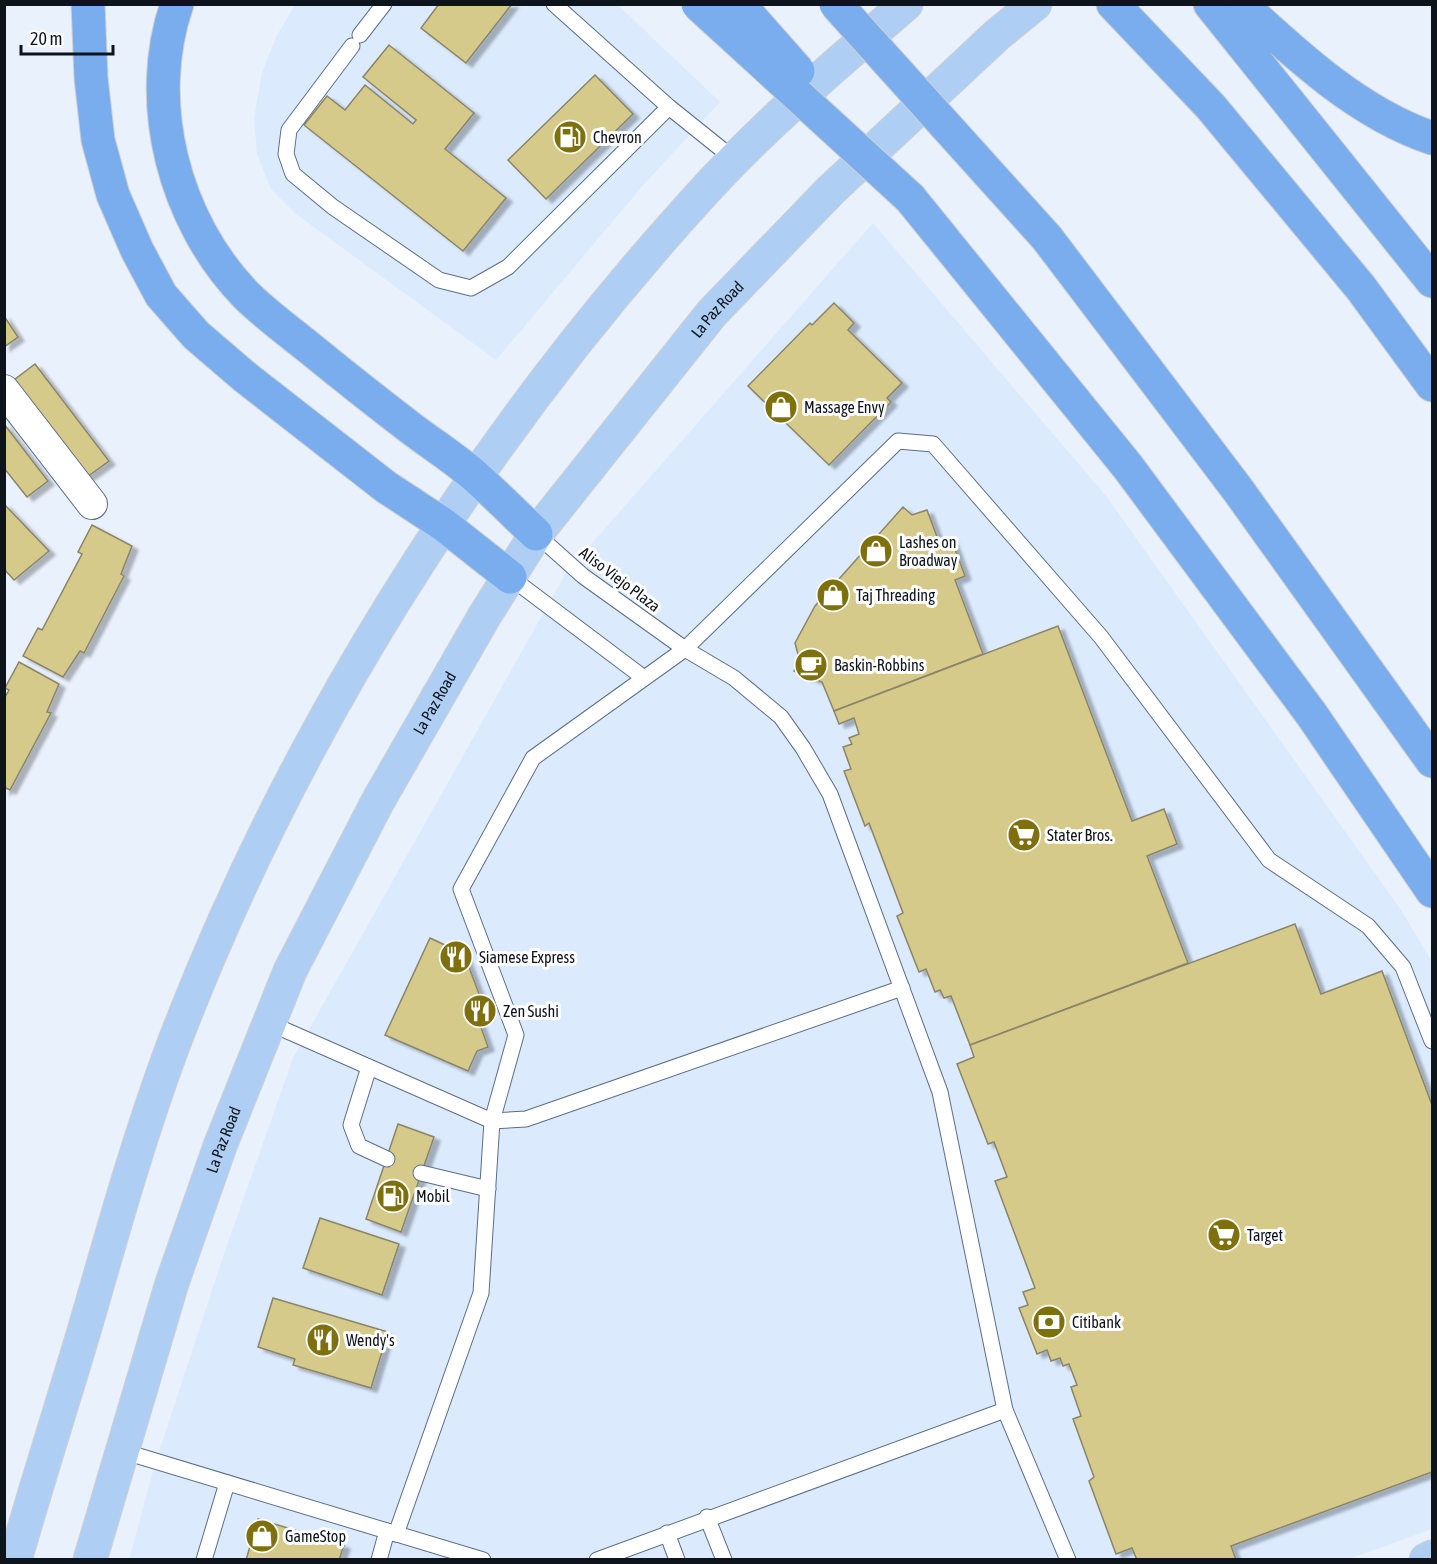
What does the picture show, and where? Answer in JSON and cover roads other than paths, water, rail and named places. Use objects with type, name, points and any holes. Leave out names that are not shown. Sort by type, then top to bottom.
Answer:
[{"type":"highway","points":[[88,4],[91,78],[98,140],[113,195],[137,250],[161,295],[196,335],[245,377],[386,487],[444,525],[510,577]]},
{"type":"highway","points":[[177,4],[170,25],[165,67],[164,110],[169,155],[188,205],[213,253],[246,295],[363,393],[476,477],[536,534]]},
{"type":"highway","points":[[698,4],[910,198]]},
{"type":"highway","points":[[740,4],[910,198],[1128,466],[1312,715],[1432,891]]},
{"type":"highway","points":[[836,4],[1047,238],[1238,490],[1432,761]]},
{"type":"highway","points":[[1113,4],[1211,107],[1361,288],[1432,385]]},
{"type":"highway","points":[[1210,4],[1270,52],[1414,132],[1432,138]]},
{"type":"highway","points":[[1241,4],[1270,52],[1432,281]]},
{"type":"main road","points":[[15,1560],[128,1181],[170,1054],[218,936],[280,807],[344,688],[476,477],[509,429],[592,322],[698,199],[735,160],[837,63],[906,4]]},
{"type":"main road","name":"La Paz Road","points":[[90,1560],[183,1251],[220,1146],[290,971],[378,801],[484,615],[536,534],[712,313],[831,190],[997,35],[1035,4]]},
{"type":"main road","points":[[1426,1560],[1432,1557]]},
{"type":"street","points":[[4,390],[92,504]]},
{"type":"lane","points":[[384,4],[289,130],[286,154],[293,174],[333,207],[439,280],[471,288],[508,267],[669,107]]},
{"type":"lane","points":[[554,4],[669,107],[735,160]]},
{"type":"lane","points":[[379,1560],[392,1532],[482,1293],[492,1121],[516,1035],[461,889],[533,758],[685,649],[898,441],[933,444],[1101,637],[1269,860],[1368,926],[1403,967],[1432,1041]]},
{"type":"lane","name":"Aliso Viejo Plaza","points":[[536,534],[583,576],[685,649],[734,678],[781,717],[803,748],[830,794],[940,1092],[1005,1410],[1068,1560]]},
{"type":"lane","points":[[510,577],[644,678]]},
{"type":"lane","points":[[269,1023],[492,1121],[526,1119],[902,988]]},
{"type":"lane","points":[[369,1068],[351,1125],[359,1146],[387,1159]]},
{"type":"lane","points":[[421,1173],[488,1189]]},
{"type":"lane","points":[[597,1560],[1005,1410]]},
{"type":"lane","points":[[122,1451],[392,1532],[463,1557],[483,1560]]},
{"type":"lane","points":[[204,1560],[226,1483]]},
{"type":"lane","points":[[707,1518],[724,1560]]},
{"type":"lane","points":[[667,1533],[677,1560]]},
{"type":"place","name":"Chevron","points":[[570,137]]},
{"type":"place","name":"Massage Envy","points":[[781,407]]},
{"type":"place","name":"Lashes on Broadway","points":[[876,551]]},
{"type":"place","name":"Taj Threading","points":[[833,595]]},
{"type":"place","name":"Baskin-Robbins","points":[[811,665]]},
{"type":"place","name":"Stater Bros.","points":[[1024,835]]},
{"type":"place","name":"Siamese Express","points":[[456,957]]},
{"type":"place","name":"Zen Sushi","points":[[480,1011]]},
{"type":"place","name":"Mobil","points":[[393,1196]]},
{"type":"place","name":"Target","points":[[1224,1235]]},
{"type":"place","name":"Citibank","points":[[1049,1322]]},
{"type":"place","name":"Wendy's","points":[[323,1340]]},
{"type":"place","name":"GameStop","points":[[262,1536]]}]
